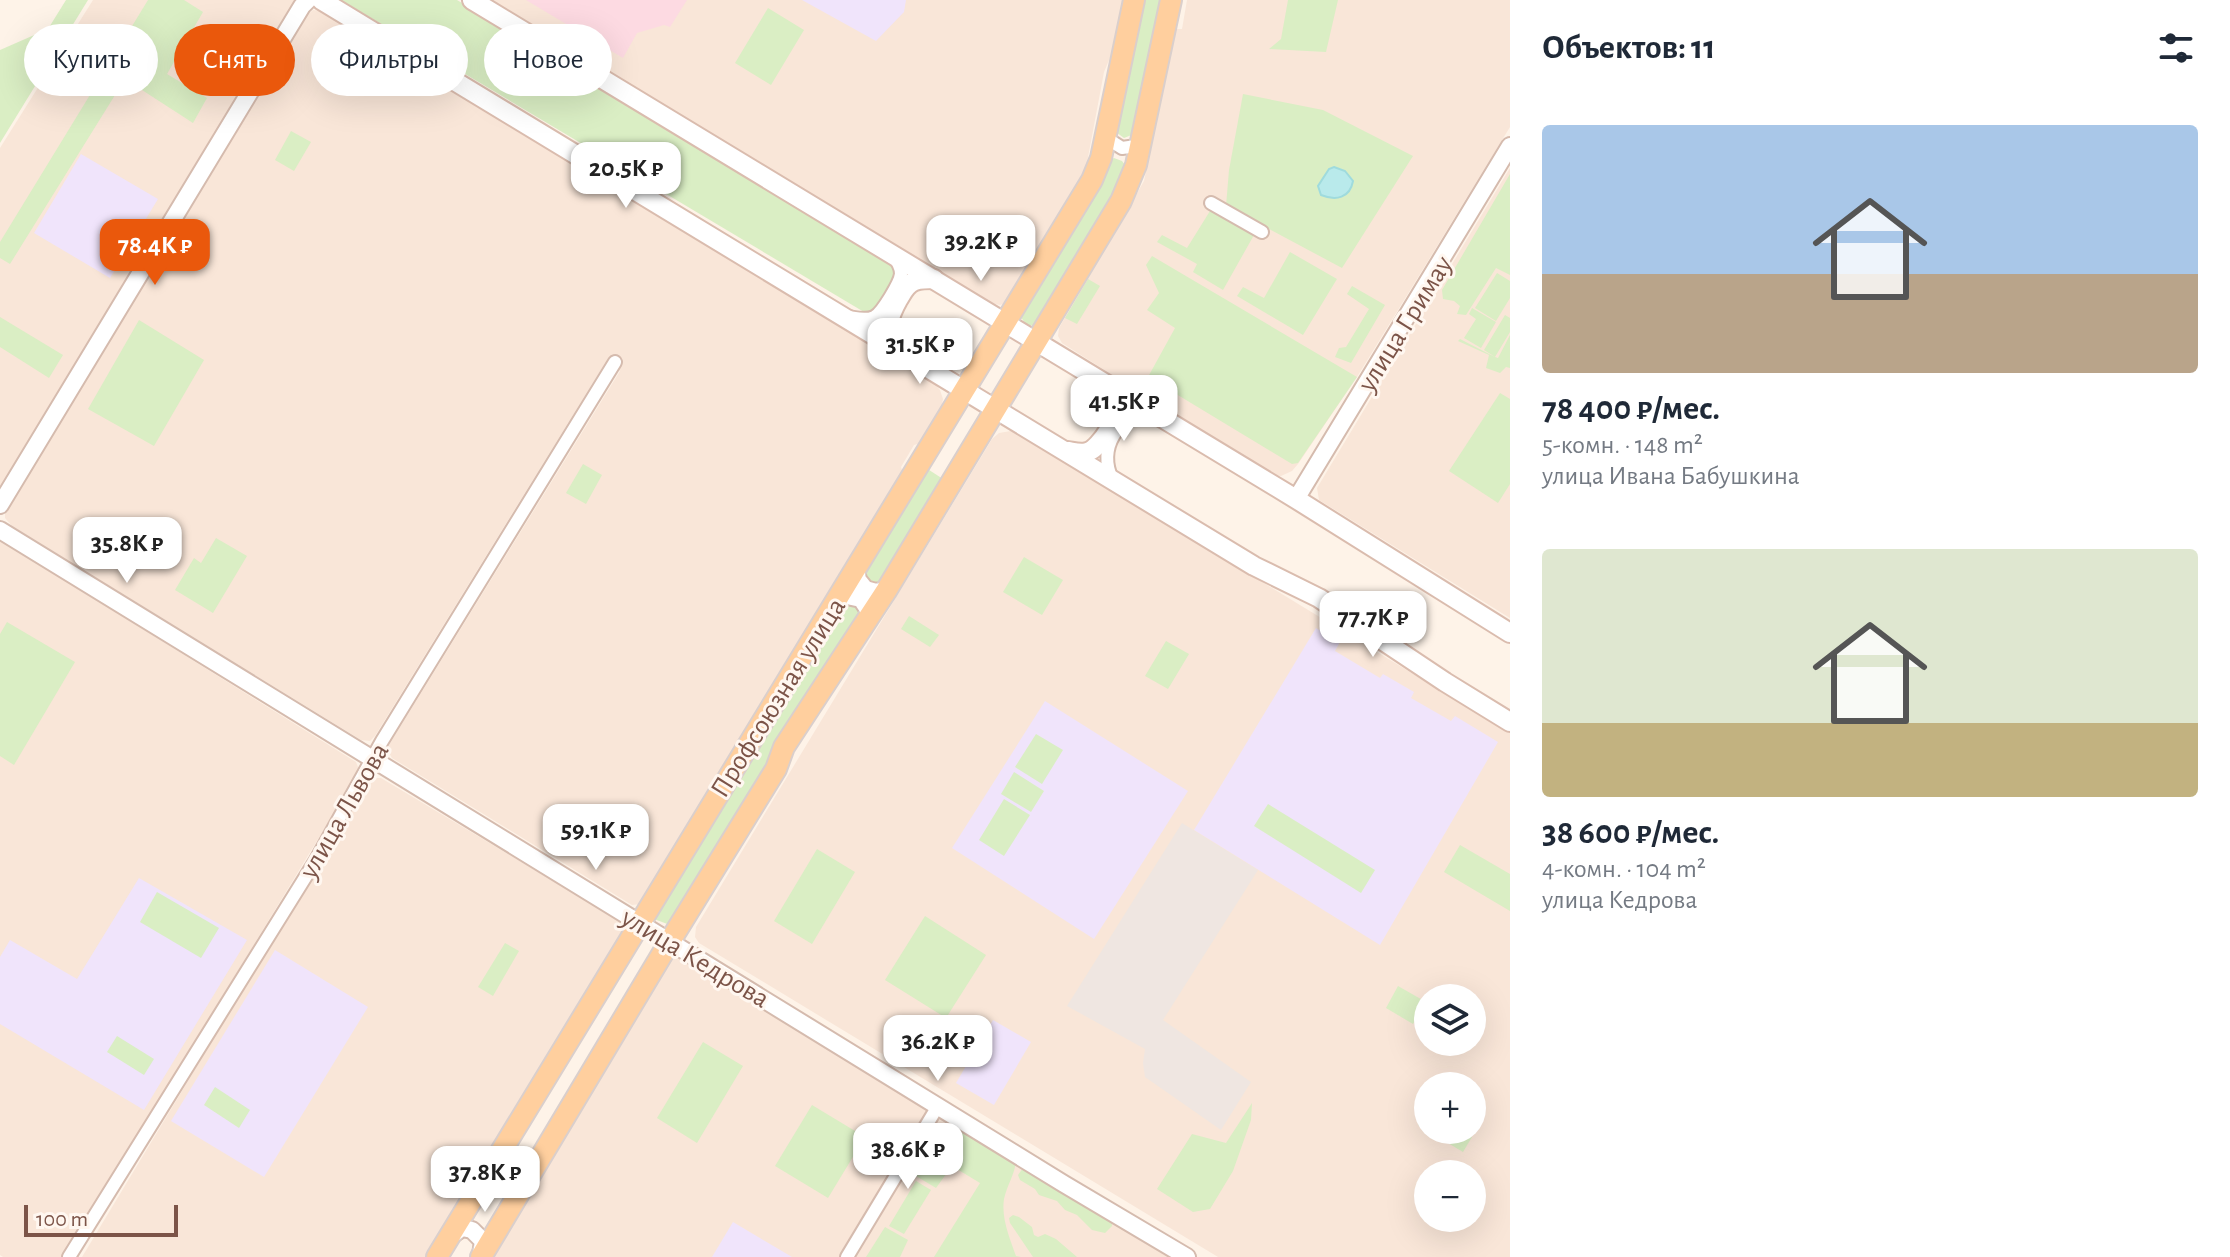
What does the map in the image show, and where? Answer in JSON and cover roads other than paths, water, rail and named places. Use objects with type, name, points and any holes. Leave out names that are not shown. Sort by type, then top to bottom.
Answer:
[{"type":"main road","points":[[321,0],[1254,566],[1319,598],[1510,722]]},
{"type":"main road","points":[[472,0],[1296,499],[1510,633]]},
{"type":"main road","name":"Профсоюзная улица","points":[[437,1257],[1092,180],[1101,158],[1134,0]]},
{"type":"main road","name":"Профсоюзная улица","points":[[481,1257],[776,769],[784,747],[886,591],[1121,201],[1132,177],[1142,141],[1171,0]]},
{"type":"main road","points":[[895,347],[888,324],[890,314],[905,288],[915,280],[934,279]]},
{"type":"main road","points":[[1065,450],[1079,453],[1096,448],[1116,417],[1118,407],[1118,398],[1108,386]]},
{"type":"main road","points":[[855,570],[857,580],[865,590],[876,593],[886,591]]},
{"type":"street","points":[[0,505],[308,0]]},
{"type":"street","points":[[1106,133],[1111,141],[1122,148],[1136,146],[1142,141]]},
{"type":"street","name":"улица Гримау","points":[[1296,499],[1510,146]]},
{"type":"street","points":[[1211,203],[1262,232]]},
{"type":"street","points":[[845,316],[862,319],[874,317],[881,311],[901,277],[901,269],[893,255]]},
{"type":"street","name":"улица Львова","points":[[69,1257],[316,860],[372,760],[615,362]]},
{"type":"street","points":[[1112,480],[1107,464],[1109,444],[1124,421],[1140,413],[1151,412]]},
{"type":"street","name":"улица Кедрова","points":[[0,530],[1187,1257]]},
{"type":"street","points":[[838,597],[861,599],[871,614]]},
{"type":"street","points":[[847,1257],[938,1106]]},
{"type":"street","points":[[505,1144],[504,1159],[509,1168],[525,1172],[538,1163]]},
{"type":"street","points":[[449,1237],[462,1228],[477,1232],[484,1247],[481,1257]]},
{"type":"water","points":[[1334,167],[1345,171],[1353,181],[1346,194],[1332,198],[1321,195],[1318,186],[1329,169]]}]
